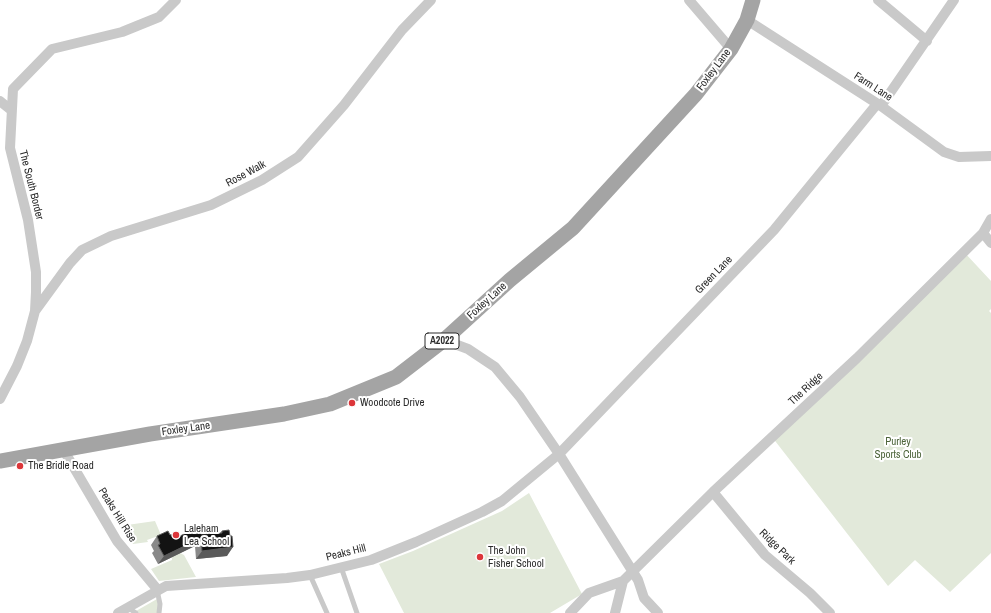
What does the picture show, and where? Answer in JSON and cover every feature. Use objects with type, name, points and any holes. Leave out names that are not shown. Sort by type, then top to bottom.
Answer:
[{"type":"main road","name":"Foxley Lane","points":[[0,461],[150,434],[284,414],[330,404],[396,377],[444,340],[510,280],[573,228],[696,94],[731,49],[747,20],[753,0]]},
{"type":"street","name":"The South Border","points":[[0,399],[17,366],[27,341],[35,311],[36,272],[28,220],[10,148],[11,110],[14,89],[52,49],[122,32],[159,17],[176,0]]},
{"type":"street","name":"Rose Walk","points":[[35,311],[70,262],[82,250],[111,236],[211,205],[262,180],[298,157],[344,105],[402,30],[431,0]]},
{"type":"street","points":[[689,0],[731,49]]},
{"type":"street","points":[[878,0],[927,41]]},
{"type":"street","name":"Green Lane","points":[[559,454],[774,230],[879,105],[927,41],[954,0]]},
{"type":"street","name":"Farm Lane","points":[[747,20],[879,105],[944,152],[959,157],[991,156]]},
{"type":"street","points":[[0,101],[11,110]]},
{"type":"street","points":[[0,141],[10,148]]},
{"type":"street","name":"The Ridge","points":[[623,581],[713,492],[858,358],[983,233],[991,219]]},
{"type":"street","points":[[983,233],[991,243]]},
{"type":"street","points":[[444,340],[468,349],[495,367],[520,396],[559,454],[638,580],[644,598],[658,613]]},
{"type":"street","name":"Peaks Hill Rise","points":[[63,449],[117,541],[157,589]]},
{"type":"street","name":"Peaks Hill","points":[[118,613],[157,589],[166,586],[263,580],[310,575],[371,560],[482,512],[518,490],[559,454]]},
{"type":"street","name":"Ridge Park","points":[[713,492],[764,555],[800,584],[830,613]]},
{"type":"street","points":[[570,613],[589,593],[623,581]]},
{"type":"street","points":[[615,613],[623,581]]},
{"type":"lane","points":[[340,567],[357,613]]},
{"type":"lane","points":[[310,575],[327,613]]},
{"type":"lane","points":[[157,589],[160,604],[159,613]]},
{"type":"lane","points":[[128,607],[136,613]]},
{"type":"green space","name":"Purley Sports Club","points":[[964,252],[991,281],[991,309],[989,311],[991,313],[991,553],[950,592],[915,560],[888,586],[772,437]]},
{"type":"green space","name":"The John Fisher School","points":[[529,493],[582,594],[550,613],[404,613],[379,564],[413,551],[502,511]]},
{"type":"green space","points":[[155,521],[161,535],[147,540],[148,542],[133,544],[120,526]]},
{"type":"green space","points":[[180,553],[184,555],[196,577],[159,581],[151,569],[172,560],[172,557]]},
{"type":"green space","points":[[157,599],[159,607],[157,613],[139,613],[136,611]]},
{"type":"building","points":[[199,527],[201,534],[222,533],[222,531],[229,530],[230,536],[232,536],[233,547],[202,551],[201,538],[164,556],[158,545],[160,544],[157,536],[168,531],[170,535],[176,533],[178,537]]},
{"type":"place","name":"Woodcote Drive","points":[[352,403]]},
{"type":"place","name":"The Bridle Road","points":[[20,466]]},
{"type":"place","name":"Laleham Lea School","points":[[176,535]]},
{"type":"place","name":"The John Fisher School","points":[[480,557]]}]
